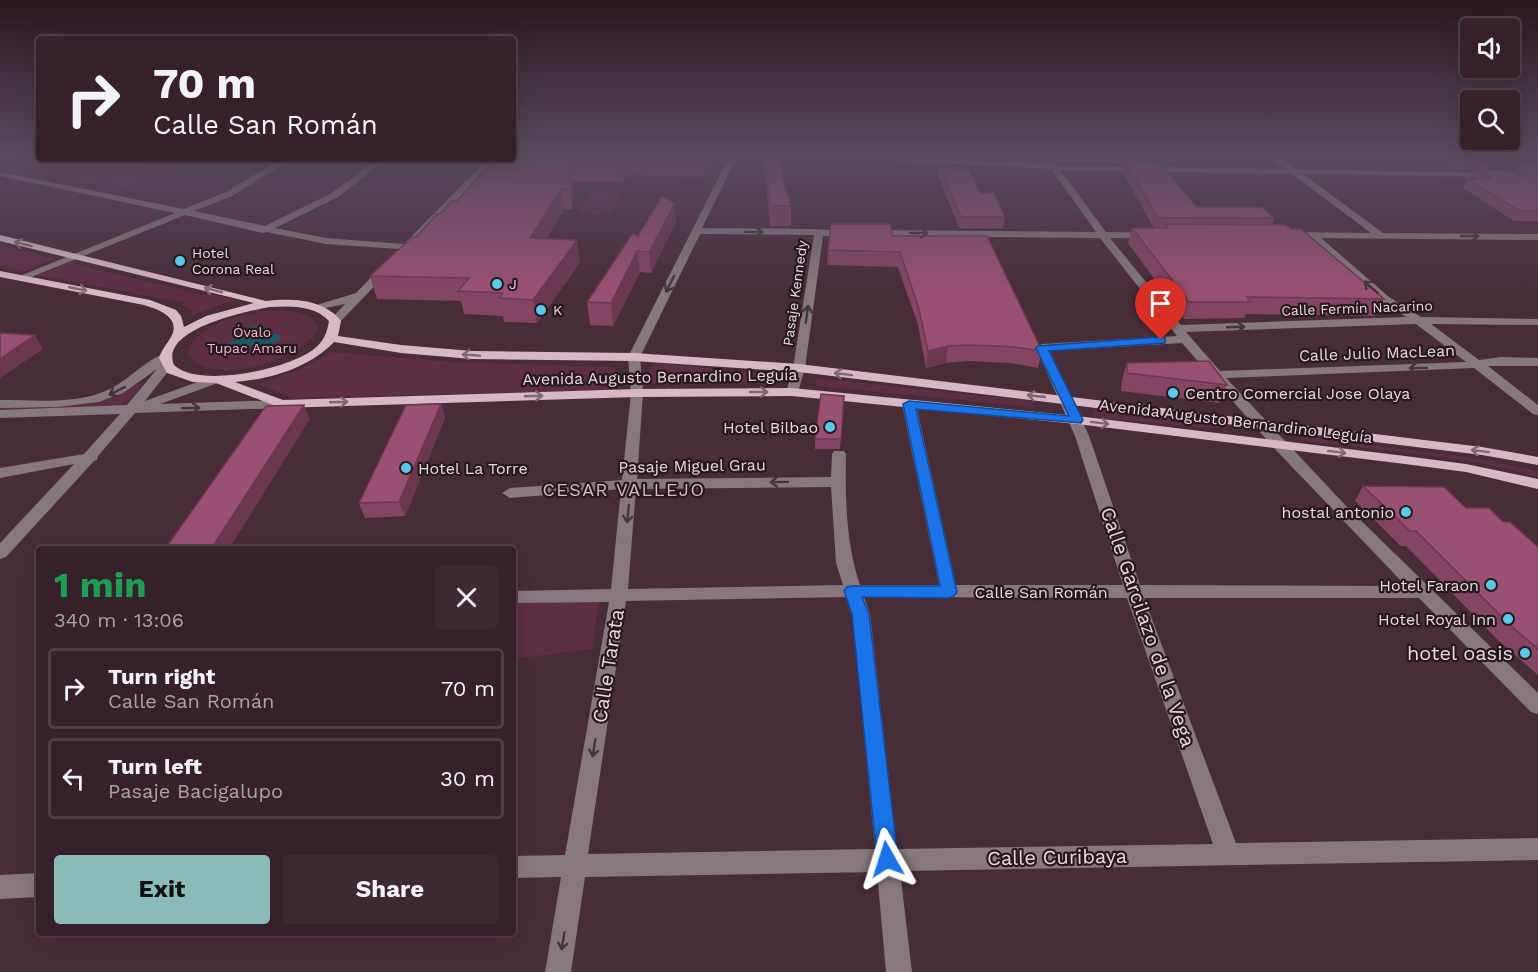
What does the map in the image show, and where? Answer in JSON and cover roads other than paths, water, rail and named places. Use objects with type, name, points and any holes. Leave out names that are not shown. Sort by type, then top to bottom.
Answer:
[{"type":"main road","points":[[0,238],[270,304]]},
{"type":"main road","points":[[0,274],[162,307],[174,313],[179,321],[178,338]]},
{"type":"main road","points":[[270,304],[316,307],[325,311],[335,321],[336,326],[331,338],[313,354],[284,368],[248,377],[217,380],[185,377],[174,372],[166,361],[168,348],[178,338],[208,320],[228,312],[270,304]]},
{"type":"main road","name":"Avenida Augusto Bernardino Leguía","points":[[331,338],[401,349],[472,355],[634,357],[799,368],[1482,451],[1538,461]]},
{"type":"main road","name":"Avenida Augusto Bernardino Leguía","points":[[217,380],[280,404],[638,393],[792,392],[1077,420],[1466,468],[1538,484]]},
{"type":"street","points":[[127,200],[263,230],[326,241],[407,247]]},
{"type":"street","points":[[20,278],[211,200]]},
{"type":"street","points":[[263,230],[324,200]]},
{"type":"street","points":[[335,321],[452,200]]},
{"type":"street","points":[[634,357],[711,200]]},
{"type":"street","points":[[1078,200],[1181,334],[1279,445],[1538,706]]},
{"type":"street","points":[[1333,200],[1381,236]]},
{"type":"street","points":[[696,231],[1161,235]]},
{"type":"street","name":"Pasaje Kennedy","points":[[792,392],[799,368],[819,232]]},
{"type":"street","points":[[1277,235],[1538,237]]},
{"type":"street","points":[[1312,235],[1385,299],[1419,320],[1538,411]]},
{"type":"street","points":[[316,307],[345,301],[363,292]]},
{"type":"street","name":"Calle Fermín Nacarino","points":[[1042,348],[1181,334],[1419,320],[1538,322]]},
{"type":"street","name":"Calle Garcilazo de la Vega","points":[[1042,348],[1077,420],[1134,593],[1229,855]]},
{"type":"street","name":"Calle Tarata","points":[[558,972],[619,594],[638,393],[634,357]]},
{"type":"street","points":[[0,404],[87,401],[102,398],[123,388],[166,361]]},
{"type":"street","points":[[0,553],[92,457],[132,410],[166,361]]},
{"type":"street","name":"Calle Julio MacLean","points":[[1217,375],[1455,367],[1502,361],[1538,362]]},
{"type":"street","points":[[132,410],[217,380]]},
{"type":"street","name":"Avenida Augusto Bernardino Leguía","points":[[0,414],[280,404]]},
{"type":"street","points":[[909,404],[949,592]]},
{"type":"street","points":[[839,454],[838,482],[844,563],[861,614],[899,972]]},
{"type":"street","points":[[0,473],[92,457]]},
{"type":"street","name":"Pasaje Miguel Grau","points":[[510,493],[631,484],[838,482]]},
{"type":"street","name":"Calle San Román","points":[[516,597],[852,591],[1425,592]]},
{"type":"street","name":"Calle Curibaya","points":[[516,867],[575,864],[1538,849]]},
{"type":"street","points":[[0,886],[36,885]]},
{"type":"water","points":[[252,326],[266,326],[265,332],[281,335],[280,340],[268,346],[258,347],[256,345],[237,350],[224,349],[225,344],[239,338],[244,330]]},
{"type":"place","name":"Hotel Corona Real","points":[[180,261]]},
{"type":"place","name":"J","points":[[497,284]]},
{"type":"place","name":"K","points":[[541,310]]},
{"type":"place","name":"Centro Comercial Jose Olaya","points":[[1173,393]]},
{"type":"place","name":"Hotel Bilbao","points":[[830,427]]},
{"type":"place","name":"Hotel La Torre","points":[[406,468]]},
{"type":"place","name":"hostal antonio","points":[[1406,512]]},
{"type":"place","name":"Hotel Faraon","points":[[1491,585]]},
{"type":"place","name":"Hotel Royal Inn","points":[[1508,619]]},
{"type":"place","name":"hotel oasis","points":[[1525,653]]},
{"type":"district","name":"CESAR VALLEJO","points":[[624,489]]},
{"type":"park label","name":"Óvalo Tupac Amaru","points":[[252,340]]}]
